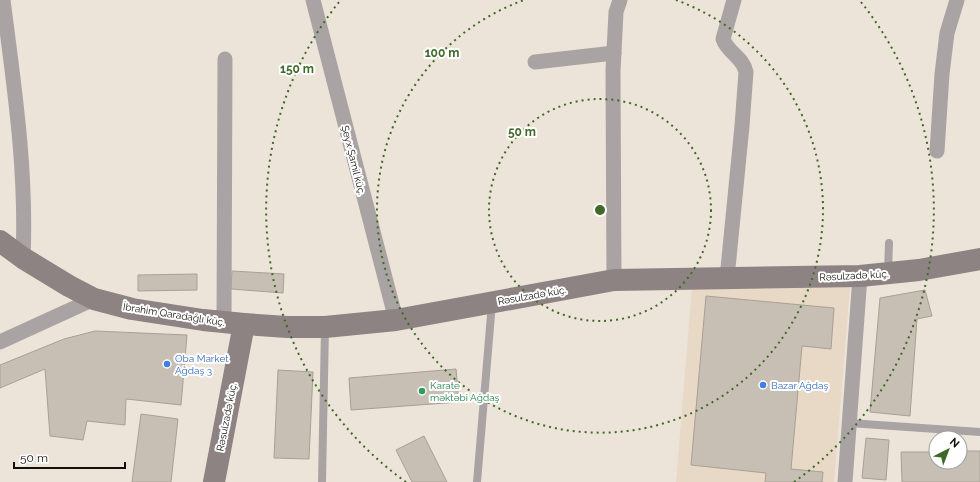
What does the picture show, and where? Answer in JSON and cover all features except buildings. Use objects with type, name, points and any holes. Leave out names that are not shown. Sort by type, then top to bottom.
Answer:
[{"type":"main road","name":"İbrahim Qaradağlı küç.","points":[[0,241],[23,258],[69,286],[94,299],[132,309],[234,324]]},
{"type":"main road","name":"Rəsulzadə küç.","points":[[214,482],[234,324],[325,327],[396,320],[614,280],[860,276],[919,270],[980,259]]},
{"type":"street","points":[[3,0],[17,108],[24,204],[23,258]]},
{"type":"street","name":"Şeyx Şamil küç.","points":[[313,0],[396,320]]},
{"type":"street","points":[[614,280],[613,79],[616,12],[620,0]]},
{"type":"street","points":[[727,278],[746,72],[744,65],[725,44],[723,39],[734,0]]},
{"type":"street","points":[[937,151],[942,74],[947,33],[957,0]]},
{"type":"street","points":[[534,62],[614,53]]},
{"type":"street","points":[[226,59],[234,324]]},
{"type":"street","points":[[845,482],[860,276]]},
{"type":"street","points":[[0,342],[94,299]]},
{"type":"lane","points":[[888,273],[889,243]]},
{"type":"lane","points":[[477,482],[492,302]]},
{"type":"lane","points":[[322,482],[325,327]]},
{"type":"lane","points":[[849,423],[980,432]]},
{"type":"shaded area","name":"Bazar Ağdaş","points":[[850,287],[834,482],[676,482],[692,288]]},
{"type":"place","name":"Oba Market Ağdaş 3","points":[[167,364]]},
{"type":"place","name":"Bazar Ağdaş","points":[[763,385]]},
{"type":"place","name":"Karate məktəbi Ağdaş","points":[[422,391]]}]
